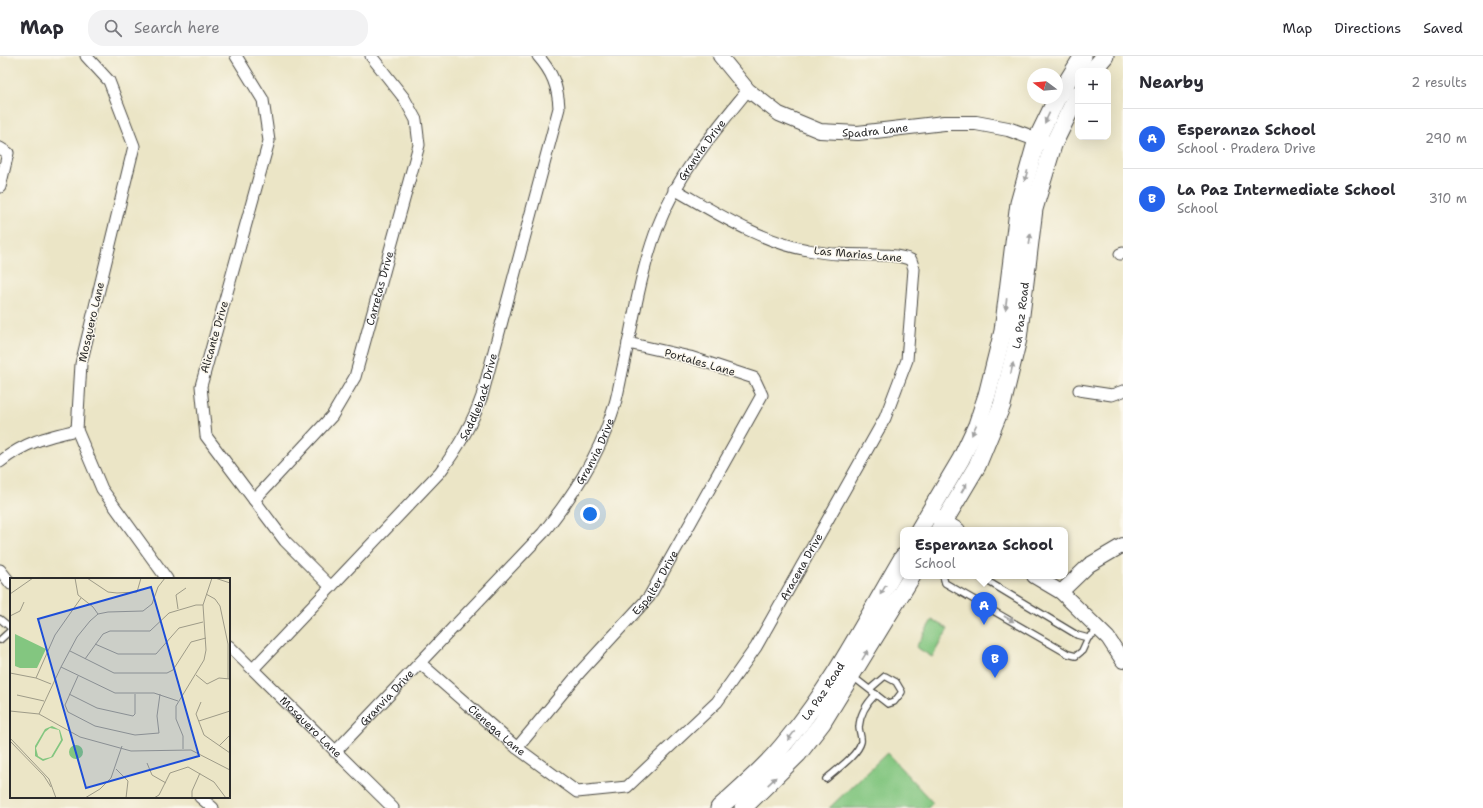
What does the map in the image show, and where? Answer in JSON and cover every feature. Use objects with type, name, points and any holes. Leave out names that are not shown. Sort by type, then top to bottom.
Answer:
[{"type":"main road","name":"La Paz Road","points":[[1063,88],[1083,56]]},
{"type":"main road","points":[[1095,68],[1105,56]]},
{"type":"main road","name":"La Paz Road","points":[[947,527],[976,466],[1002,405],[1018,339],[1034,210],[1053,145],[1075,100]]},
{"type":"main road","name":"La Paz Road","points":[[921,527],[961,459],[977,425],[988,395],[1003,331],[1019,203],[1037,138],[1054,104]]},
{"type":"main road","name":"La Paz Road","points":[[720,808],[770,760],[805,718],[834,673],[900,562]]},
{"type":"main road","name":"La Paz Road","points":[[743,808],[798,754],[822,723],[910,579]]},
{"type":"street","name":"Mosquero Lane","points":[[86,56],[109,81],[134,146],[81,364],[77,430],[102,489],[166,578]]},
{"type":"street","name":"Alicante Drive","points":[[236,56],[263,100],[269,140],[201,386],[206,436],[285,541],[331,587]]},
{"type":"street","name":"Carretas Drive","points":[[254,500],[332,416],[355,377],[420,145],[416,120],[404,98],[371,56]]},
{"type":"street","name":"Saddleback Drive","points":[[253,669],[440,472],[466,436],[482,396],[558,114],[558,94],[555,81],[549,69],[538,56]]},
{"type":"street","name":"Spadra Lane","points":[[720,56],[748,90],[779,114],[820,131],[858,133],[944,123],[976,123],[1008,129],[1037,138],[1053,145]]},
{"type":"street","name":"Granvia Drive","points":[[335,752],[543,533],[568,502],[593,461],[613,413],[647,258],[658,225],[674,189],[701,149],[748,90]]},
{"type":"street","points":[[0,187],[4,151]]},
{"type":"street","name":"Las Marias Lane","points":[[674,189],[729,220],[762,236],[806,250],[837,254],[901,257],[911,260]]},
{"type":"street","name":"Aracena Drive","points":[[577,792],[627,787],[717,702],[756,647],[885,418],[907,360],[914,269],[911,260]]},
{"type":"street","name":"Portales Lane","points":[[628,343],[690,357],[754,378],[762,395]]},
{"type":"street","points":[[1079,390],[1112,395],[1123,391]]},
{"type":"street","name":"Espalter Drive","points":[[517,748],[580,672],[649,597],[762,395]]},
{"type":"street","points":[[0,462],[25,445],[40,438],[77,430]]},
{"type":"street","points":[[929,513],[947,527]]},
{"type":"street","points":[[1061,592],[1089,565],[1123,545]]},
{"type":"street","points":[[0,570],[10,583]]},
{"type":"street","points":[[1039,579],[1061,592],[1099,629],[1108,638],[1123,661]]},
{"type":"street","name":"Mosquero Lane","points":[[230,647],[393,808]]},
{"type":"street","name":"Cienega Lane","points":[[420,663],[517,748],[577,792]]},
{"type":"street","points":[[201,798],[213,808]]},
{"type":"lane","points":[[944,579],[945,583],[1068,654],[1076,656],[1082,651],[1088,638],[1099,629]]},
{"type":"lane","points":[[984,579],[1077,635],[1088,638]]},
{"type":"lane","points":[[0,619],[10,628]]},
{"type":"lane","points":[[0,640],[10,630]]},
{"type":"lane","points":[[852,676],[888,704],[894,702],[902,692],[896,682],[885,676],[870,689]]},
{"type":"lane","points":[[826,779],[856,752],[861,742],[859,728],[861,716],[867,704],[876,694]]},
{"type":"green space","points":[[932,620],[948,629],[932,657],[916,647]]},
{"type":"green space","points":[[887,753],[933,803],[928,808],[829,808]]},
{"type":"place","name":"Esperanza School","points":[[984,625]]},
{"type":"place","name":"La Paz Intermediate School","points":[[995,678]]}]
